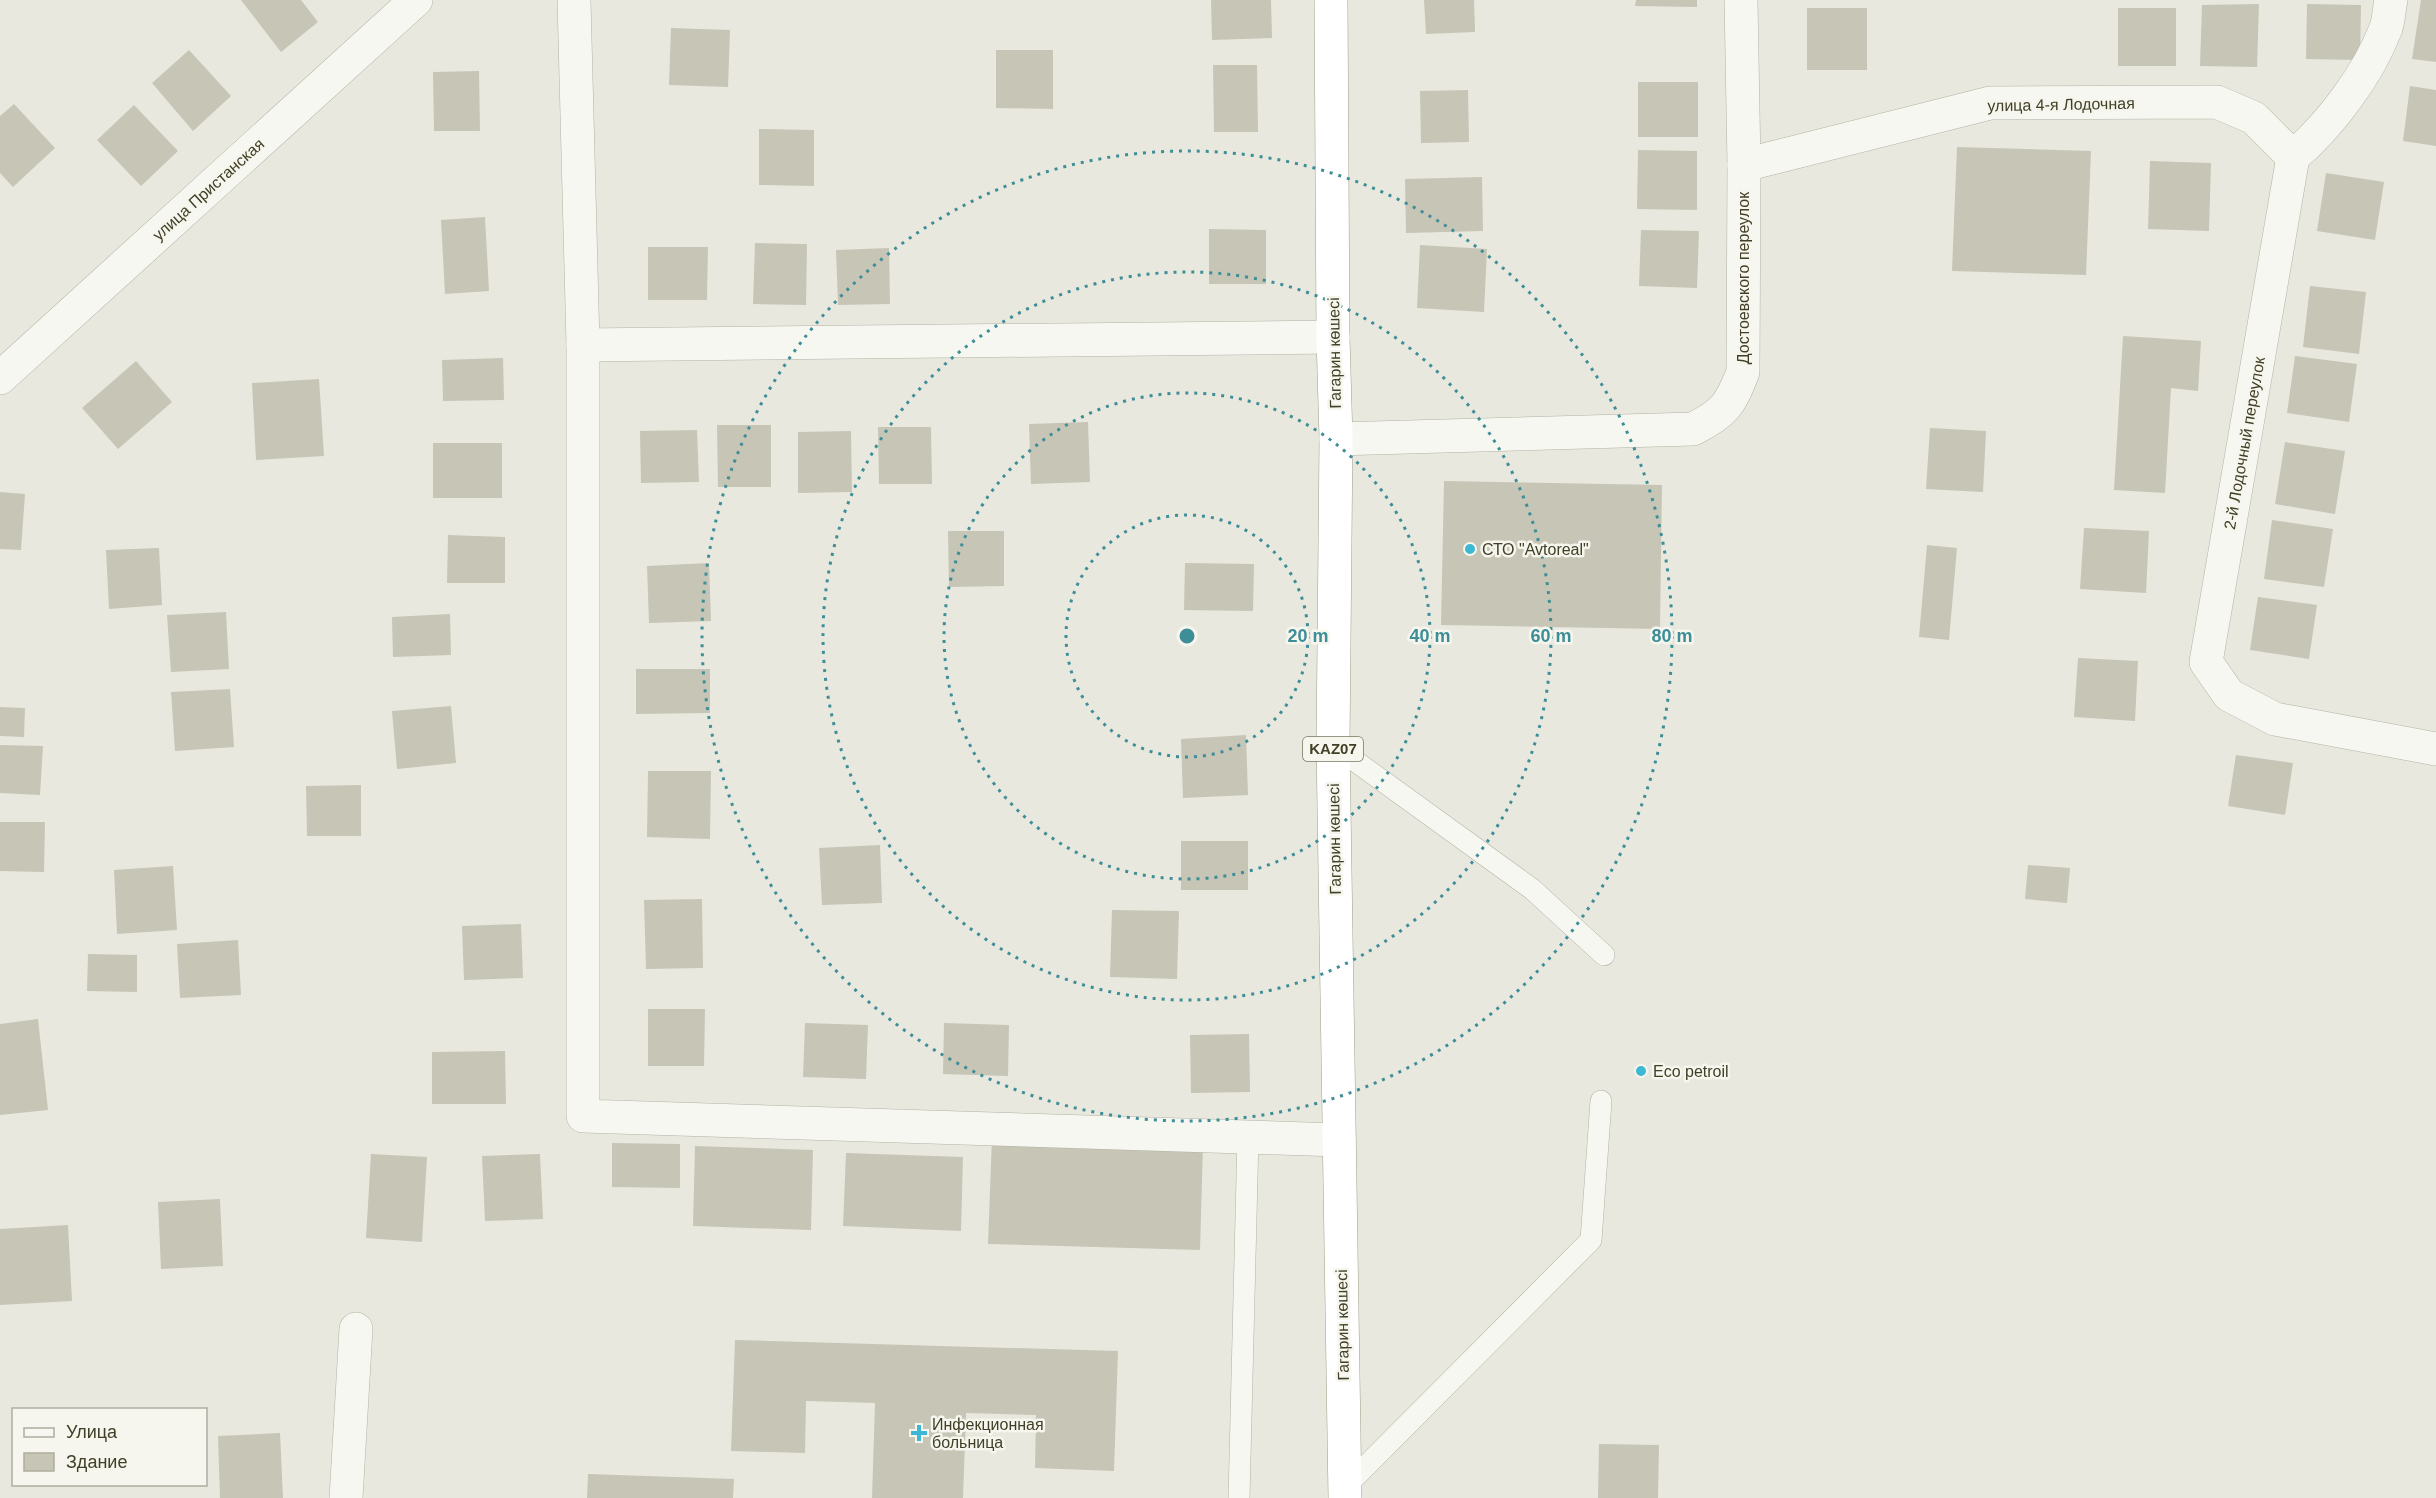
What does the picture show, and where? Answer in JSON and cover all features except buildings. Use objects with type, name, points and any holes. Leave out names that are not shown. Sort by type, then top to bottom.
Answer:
[{"type":"highway","name":"Гагарин көшесі","points":[[1331,0],[1333,338],[1336,439],[1333,745],[1345,1493]]},
{"type":"street","name":"улица Пристанская","points":[[0,378],[416,0]]},
{"type":"street","points":[[574,0],[583,345],[583,1116],[1339,1140]]},
{"type":"street","name":"Достоевского переулок","points":[[1336,439],[1693,429],[1716,417],[1732,399],[1743,372],[1744,165],[1741,0]]},
{"type":"street","points":[[2293,157],[2316,137],[2333,116],[2366,66],[2387,27],[2391,0]]},
{"type":"street","name":"улица 4-я Лодочная","points":[[1744,165],[1990,103],[2217,102],[2254,118],[2293,157]]},
{"type":"street","name":"2-й Лодочный переулок","points":[[2293,157],[2206,662],[2229,695],[2275,719],[2436,749]]},
{"type":"street","points":[[583,345],[1333,338]]},
{"type":"street","points":[[345,1498],[356,1329]]},
{"type":"lane","points":[[1333,745],[1532,889],[1604,955]]},
{"type":"lane","points":[[1345,1493],[1591,1240],[1601,1101]]},
{"type":"lane","points":[[1239,1498],[1248,1137]]},
{"type":"place","name":"СТО \"Avtoreal\"","points":[[1470,549]]},
{"type":"place","name":"Eco petroil","points":[[1641,1071]]},
{"type":"place","name":"Инфекционная больница","points":[[919,1433]]}]
